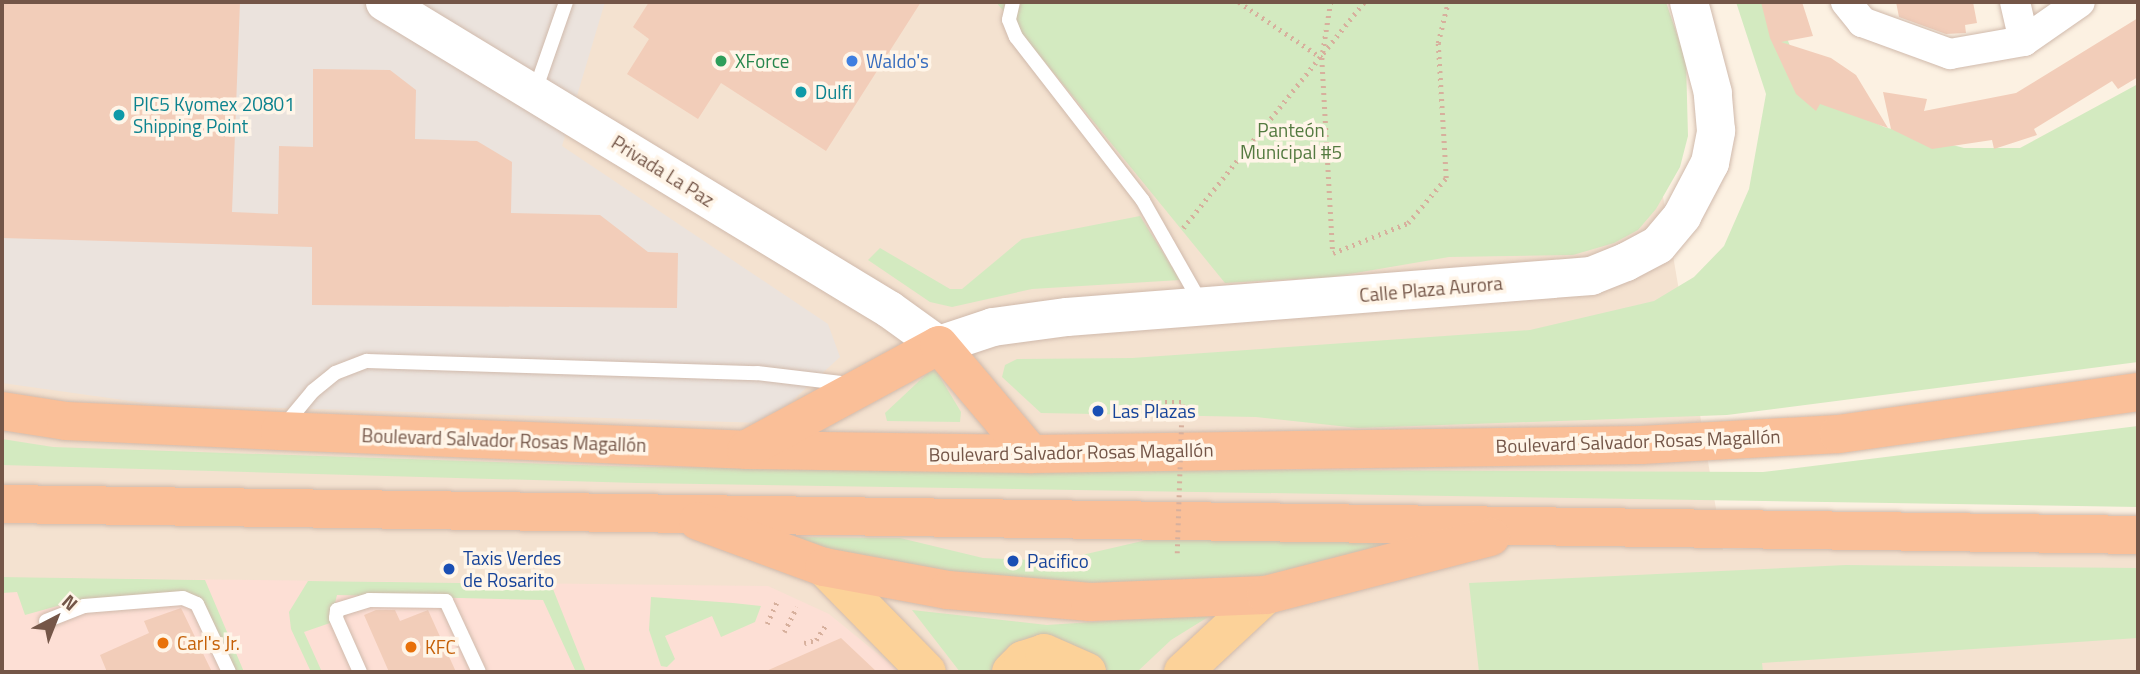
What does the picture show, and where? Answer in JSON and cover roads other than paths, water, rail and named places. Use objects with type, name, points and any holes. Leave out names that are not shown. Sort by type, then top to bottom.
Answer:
[{"type":"highway","points":[[746,450],[939,345],[1031,454]]},
{"type":"highway","name":"Boulevard Salvador Rosas Magallón","points":[[2,411],[66,421],[280,431],[746,450],[1031,454],[1694,442],[1952,422],[2138,392]]},
{"type":"highway","points":[[2,504],[672,511],[2138,535]]},
{"type":"highway","points":[[672,511],[824,567],[948,590],[1090,602],[1266,595],[1536,525]]},
{"type":"main road","name":"Calle Plaza Aurora","points":[[939,345],[993,327],[1202,304],[1591,276],[1658,245],[1699,188],[1716,131],[1713,93],[1689,2]]},
{"type":"main road","points":[[824,567],[927,672]]},
{"type":"main road","points":[[1183,672],[1266,595]]},
{"type":"main road","points":[[1011,672],[1023,660],[1044,653],[1087,672]]},
{"type":"street","name":"Privada La Paz","points":[[384,2],[535,92],[939,345]]},
{"type":"street","points":[[1846,2],[1862,22],[1950,54],[2024,41],[2080,2]]},
{"type":"street","points":[[2015,2],[2024,41]]},
{"type":"lane","points":[[535,92],[566,2]]},
{"type":"lane","points":[[1013,2],[1009,20],[1016,37],[1143,201],[1202,304]]},
{"type":"lane","points":[[280,431],[313,391],[335,373],[367,361],[757,373],[866,386]]},
{"type":"lane","points":[[46,621],[84,606],[183,598],[197,604],[229,672]]},
{"type":"lane","points":[[360,672],[336,618],[337,610],[369,600],[446,601],[479,672]]},
{"type":"place","name":"XForce","points":[[721,61]]},
{"type":"place","name":"Waldo's","points":[[852,61]]},
{"type":"place","name":"Dulfi","points":[[801,92]]},
{"type":"place","name":"PIC5 Kyomex 20801 Shipping Point","points":[[119,115]]},
{"type":"place","name":"Las Plazas","points":[[1098,411]]},
{"type":"place","name":"Pacifico","points":[[1013,561]]},
{"type":"place","name":"Taxis Verdes de Rosarito","points":[[449,569]]},
{"type":"place","name":"Carl's Jr.","points":[[163,643]]},
{"type":"place","name":"KFC","points":[[411,647]]},
{"type":"park label","name":"Panteón Municipal #5","points":[[1291,141]]}]
